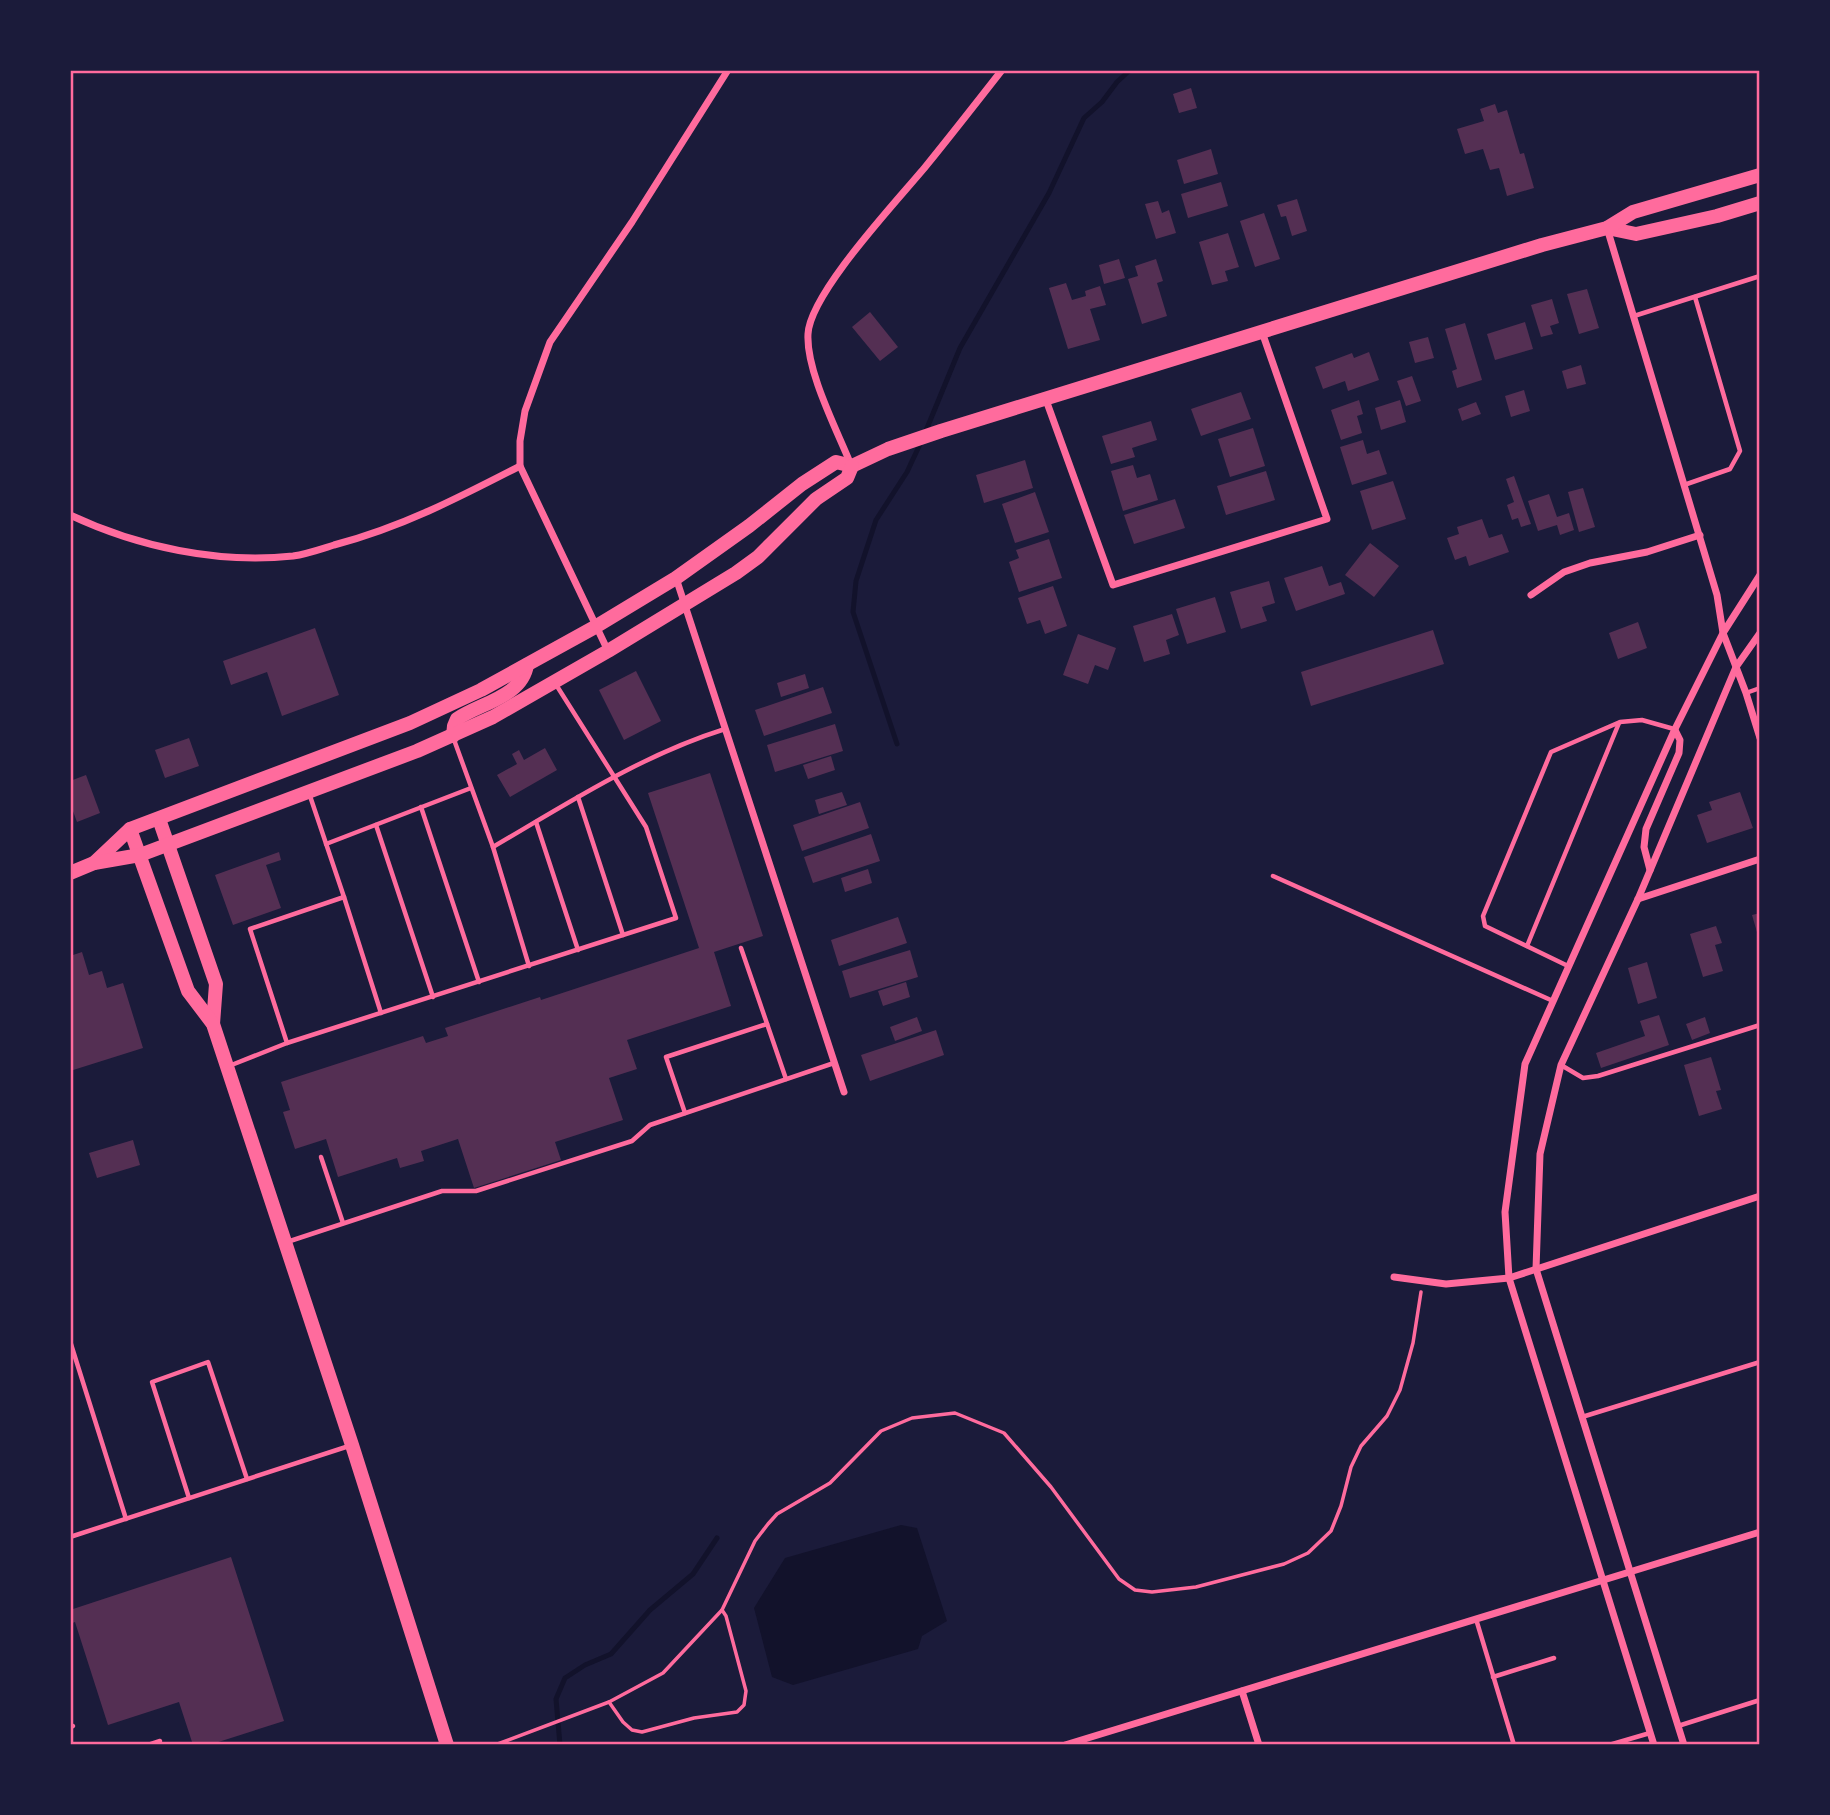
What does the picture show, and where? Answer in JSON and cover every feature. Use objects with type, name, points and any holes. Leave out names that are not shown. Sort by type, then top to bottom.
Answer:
[{"type":"main road","points":[[94,863],[130,830],[410,723],[481,690],[595,627],[676,578],[836,462],[852,466],[941,431],[1542,245],[1606,228],[1633,212],[1760,175]]},
{"type":"main road","points":[[1606,228],[1636,234],[1717,216],[1760,203]]},
{"type":"main road","points":[[70,873],[94,863],[140,855],[453,736],[493,717],[608,651],[758,557],[816,499],[847,478],[852,466]]},
{"type":"main road","points":[[453,736],[457,719],[519,684],[526,673],[527,665]]},
{"type":"main road","points":[[159,819],[216,984],[213,1024]]},
{"type":"main road","points":[[130,830],[188,991],[213,1024],[352,1445],[447,1745]]},
{"type":"street","points":[[608,651],[520,466],[520,440],[525,411],[550,342],[632,222],[728,70]]},
{"type":"street","points":[[852,466],[820,386],[809,345],[808,332],[820,300],[846,262],[1002,70]]},
{"type":"street","points":[[1606,228],[1700,535],[1717,595],[1723,633],[1760,738]]},
{"type":"street","points":[[1046,400],[1113,585],[1326,519],[1262,332]]},
{"type":"street","points":[[70,515],[159,548],[238,559],[295,556],[360,538],[433,511],[520,466]]},
{"type":"street","points":[[1531,595],[1564,572],[1647,552],[1700,535]]},
{"type":"street","points":[[1654,1745],[1509,1278],[1505,1212],[1525,1064],[1675,729],[1723,633],[1760,575]]},
{"type":"street","points":[[676,578],[844,1092]]},
{"type":"street","points":[[1684,1745],[1536,1269],[1540,1154],[1562,1065],[1638,899],[1736,667],[1760,633]]},
{"type":"street","points":[[1650,870],[1644,847],[1646,830],[1679,753],[1680,740],[1675,729]]},
{"type":"street","points":[[1638,899],[1760,859]]},
{"type":"street","points":[[1394,1277],[1446,1284],[1509,1278],[1760,1196]]},
{"type":"street","points":[[1065,1745],[1760,1532]]},
{"type":"street","points":[[1242,1691],[1259,1745]]},
{"type":"lane","points":[[1633,316],[1760,276]]},
{"type":"lane","points":[[1684,485],[1730,469],[1740,451],[1695,297]]},
{"type":"lane","points":[[226,1067],[287,1043],[676,918],[646,827],[555,682]]},
{"type":"lane","points":[[1746,693],[1760,688]]},
{"type":"lane","points":[[1568,966],[1485,926],[1483,916],[1551,752],[1620,722],[1642,720],[1675,729]]},
{"type":"lane","points":[[1527,946],[1620,722]]},
{"type":"lane","points":[[493,847],[614,776],[690,740],[726,729]]},
{"type":"lane","points":[[453,736],[493,847],[529,966]]},
{"type":"lane","points":[[326,844],[471,788]]},
{"type":"lane","points":[[309,791],[381,1014]]},
{"type":"lane","points":[[578,797],[624,935]]},
{"type":"lane","points":[[421,807],[479,982]]},
{"type":"lane","points":[[536,822],[578,950]]},
{"type":"lane","points":[[376,825],[433,997]]},
{"type":"lane","points":[[1273,876],[1553,1001]]},
{"type":"lane","points":[[287,1043],[250,929],[344,897]]},
{"type":"lane","points":[[741,948],[786,1079]]},
{"type":"lane","points":[[685,1114],[666,1057],[767,1024]]},
{"type":"lane","points":[[1562,1065],[1583,1078],[1598,1076],[1760,1025]]},
{"type":"lane","points":[[285,1242],[442,1191],[476,1191],[632,1141],[650,1125],[835,1063]]},
{"type":"lane","points":[[321,1157],[343,1223]]},
{"type":"lane","points":[[70,1341],[126,1519]]},
{"type":"lane","points":[[189,1498],[152,1382],[208,1362],[247,1479]]},
{"type":"lane","points":[[1582,1417],[1760,1362]]},
{"type":"lane","points":[[70,1536],[352,1445]]},
{"type":"lane","points":[[1476,1619],[1514,1745]]},
{"type":"lane","points":[[1493,1677],[1554,1658]]},
{"type":"lane","points":[[1678,1726],[1760,1700]]},
{"type":"lane","points":[[1609,1745],[1650,1733]]},
{"type":"lane","points":[[148,1745],[160,1741]]},
{"type":"path","points":[[495,1745],[609,1702],[663,1673],[722,1610],[755,1541],[777,1514],[830,1483],[881,1431],[912,1418],[955,1413],[1004,1433],[1051,1487],[1119,1579],[1135,1590],[1152,1592],[1196,1587],[1284,1564],[1308,1553],[1331,1531],[1341,1506],[1350,1467],[1361,1446],[1387,1416],[1400,1390],[1413,1343],[1417,1307]]},
{"type":"path","points":[[609,1702],[622,1722],[632,1730],[642,1732],[694,1718],[737,1713],[744,1705],[747,1691],[722,1610]]},
{"type":"shaded area","points":[[901,1525],[917,1528],[947,1621],[922,1636],[918,1649],[793,1685],[772,1677],[754,1608],[785,1558]]},
{"type":"building","points":[[1191,88],[1197,108],[1179,113],[1173,94]]},
{"type":"building","points":[[1495,104],[1498,113],[1507,110],[1520,154],[1524,153],[1534,188],[1507,196],[1499,168],[1490,170],[1483,149],[1465,154],[1457,129],[1484,121],[1480,109]]},
{"type":"building","points":[[1211,149],[1218,174],[1184,184],[1177,160]]},
{"type":"building","points":[[1221,182],[1228,206],[1188,218],[1181,194]]},
{"type":"building","points":[[1297,199],[1307,231],[1292,236],[1286,216],[1281,217],[1277,205]]},
{"type":"building","points":[[1158,201],[1162,213],[1169,210],[1176,233],[1156,239],[1145,204]]},
{"type":"building","points":[[1264,213],[1280,259],[1255,267],[1240,221]]},
{"type":"building","points":[[1228,233],[1239,267],[1225,271],[1228,281],[1212,285],[1199,242]]},
{"type":"building","points":[[1119,259],[1125,278],[1104,284],[1099,265]]},
{"type":"building","points":[[1156,259],[1163,281],[1157,283],[1167,316],[1142,324],[1128,279],[1138,276],[1135,266]]},
{"type":"building","points":[[1066,283],[1072,300],[1086,296],[1085,291],[1100,286],[1106,305],[1090,309],[1100,340],[1068,349],[1049,288]]},
{"type":"building","points":[[1587,289],[1599,328],[1579,334],[1567,294]]},
{"type":"building","points":[[1552,299],[1559,323],[1550,326],[1553,334],[1541,337],[1531,305]]},
{"type":"building","points":[[870,312],[898,347],[880,361],[852,327]]},
{"type":"building","points":[[1525,322],[1533,349],[1495,360],[1487,334]]},
{"type":"building","points":[[1465,323],[1482,380],[1457,388],[1452,371],[1457,369],[1445,329]]},
{"type":"building","points":[[1428,337],[1434,358],[1415,363],[1409,342]]},
{"type":"building","points":[[1369,352],[1379,380],[1348,391],[1345,381],[1323,389],[1315,367],[1352,353],[1354,358]]},
{"type":"building","points":[[1581,365],[1586,384],[1567,389],[1562,371]]},
{"type":"building","points":[[1412,376],[1421,401],[1406,406],[1397,381]]},
{"type":"building","points":[[1524,390],[1530,411],[1511,417],[1505,396]]},
{"type":"building","points":[[1241,392],[1251,419],[1201,436],[1191,409]]},
{"type":"building","points":[[1359,400],[1363,414],[1357,416],[1362,433],[1341,440],[1331,410]]},
{"type":"building","points":[[1400,400],[1406,422],[1381,430],[1375,408]]},
{"type":"building","points":[[1476,402],[1481,414],[1462,421],[1458,409]]},
{"type":"building","points":[[1151,421],[1157,440],[1132,448],[1135,457],[1111,464],[1102,436]]},
{"type":"building","points":[[1253,428],[1265,466],[1230,477],[1218,439]]},
{"type":"building","points":[[1363,440],[1367,454],[1379,450],[1387,474],[1352,485],[1340,447]]},
{"type":"building","points":[[1025,460],[1033,488],[984,503],[976,475]]},
{"type":"building","points":[[1133,465],[1137,478],[1150,474],[1158,500],[1123,511],[1111,471]]},
{"type":"building","points":[[1266,471],[1275,500],[1226,515],[1217,486]]},
{"type":"building","points":[[1514,476],[1531,524],[1521,527],[1518,518],[1512,520],[1507,505],[1514,502],[1506,479]]},
{"type":"building","points":[[1393,481],[1406,519],[1372,530],[1360,491]]},
{"type":"building","points":[[1583,488],[1595,527],[1579,532],[1568,492]]},
{"type":"building","points":[[1035,492],[1049,532],[1015,543],[1002,504]]},
{"type":"building","points":[[1549,494],[1557,517],[1569,513],[1574,530],[1560,535],[1557,525],[1538,531],[1528,501]]},
{"type":"building","points":[[1175,499],[1185,528],[1134,544],[1124,515]]},
{"type":"building","points":[[1482,519],[1489,538],[1502,534],[1509,552],[1469,566],[1466,556],[1455,560],[1447,538],[1459,534],[1457,527]]},
{"type":"building","points":[[1049,539],[1062,578],[1019,592],[1009,562],[1019,558],[1016,550]]},
{"type":"building","points":[[1370,543],[1399,566],[1374,597],[1345,575]]},
{"type":"building","points":[[1322,566],[1329,586],[1341,582],[1345,594],[1296,611],[1284,578]]},
{"type":"building","points":[[1269,581],[1275,603],[1262,607],[1267,621],[1241,629],[1230,592]]},
{"type":"building","points":[[1053,586],[1067,626],[1045,634],[1040,620],[1027,624],[1018,598]]},
{"type":"building","points":[[1215,597],[1226,632],[1187,644],[1176,609]]},
{"type":"building","points":[[1172,614],[1179,635],[1166,640],[1170,654],[1144,662],[1133,626]]},
{"type":"building","points":[[1638,622],[1647,648],[1618,659],[1609,633]]},
{"type":"building","points":[[315,628],[339,695],[282,716],[267,672],[231,685],[223,661]]},
{"type":"building","points":[[1433,630],[1444,664],[1311,706],[1301,672]]},
{"type":"building","points":[[1078,634],[1116,648],[1108,670],[1095,665],[1088,684],[1063,675]]},
{"type":"building","points":[[636,671],[661,721],[624,740],[599,690]]},
{"type":"building","points":[[805,674],[809,688],[781,697],[777,683]]},
{"type":"building","points":[[823,687],[832,713],[764,736],[755,710]]},
{"type":"building","points":[[835,724],[843,751],[775,772],[767,745]]},
{"type":"building","points":[[189,738],[199,766],[165,778],[155,750]]},
{"type":"building","points":[[545,748],[557,770],[510,797],[497,775],[517,764],[512,754],[519,750],[524,760]]},
{"type":"building","points":[[831,756],[835,770],[808,779],[803,765]]},
{"type":"building","points":[[710,773],[763,936],[714,952],[731,1006],[627,1040],[637,1069],[609,1078],[623,1120],[555,1142],[561,1160],[474,1188],[458,1139],[421,1151],[424,1161],[400,1168],[397,1158],[338,1177],[326,1139],[295,1149],[283,1112],[290,1110],[281,1082],[423,1036],[426,1043],[448,1036],[445,1028],[540,997],[541,1000],[699,948],[648,793]]},
{"type":"building","points":[[86,775],[100,813],[77,822],[70,803],[70,781]]},
{"type":"building","points":[[842,792],[847,805],[819,814],[815,800]]},
{"type":"building","points":[[1740,792],[1753,828],[1707,843],[1697,815],[1712,810],[1709,802]]},
{"type":"building","points":[[860,802],[869,828],[802,851],[793,825]]},
{"type":"building","points":[[871,834],[880,861],[813,883],[804,857]]},
{"type":"building","points":[[279,852],[281,860],[266,865],[281,908],[233,925],[215,875]]},
{"type":"building","points":[[868,869],[872,883],[845,892],[841,878]]},
{"type":"building","points":[[1760,913],[1760,939],[1759,939],[1752,915]]},
{"type":"building","points":[[898,917],[907,943],[839,966],[831,940]]},
{"type":"building","points":[[1716,926],[1722,943],[1715,945],[1723,971],[1703,977],[1690,934]]},
{"type":"building","points":[[910,950],[918,977],[850,998],[842,971]]},
{"type":"building","points":[[82,952],[89,975],[102,971],[107,988],[123,983],[143,1048],[70,1071],[70,956]]},
{"type":"building","points":[[1647,962],[1657,998],[1638,1004],[1628,968]]},
{"type":"building","points":[[906,982],[910,997],[883,1006],[878,991]]},
{"type":"building","points":[[1659,1015],[1669,1045],[1601,1068],[1596,1053],[1645,1036],[1640,1021]]},
{"type":"building","points":[[917,1017],[922,1031],[895,1041],[890,1027]]},
{"type":"building","points":[[1705,1017],[1710,1033],[1692,1040],[1686,1024]]},
{"type":"building","points":[[936,1030],[944,1055],[870,1081],[861,1055]]},
{"type":"building","points":[[1711,1057],[1721,1090],[1716,1091],[1722,1109],[1699,1116],[1684,1065]]},
{"type":"building","points":[[133,1140],[140,1165],[97,1178],[89,1153]]},
{"type":"building","points":[[231,1557],[284,1721],[209,1745],[193,1745],[179,1702],[108,1725],[75,1622],[70,1624],[70,1610]]},
{"type":"waterway","points":[[925,433],[960,348],[1049,193],[1084,118],[1130,70]]},
{"type":"waterway","points":[[897,744],[853,612],[856,581],[876,520],[907,472],[921,442]]},
{"type":"waterway","points":[[560,1745],[556,1699],[565,1678],[585,1665],[611,1654],[650,1610],[693,1574],[717,1538]]}]
